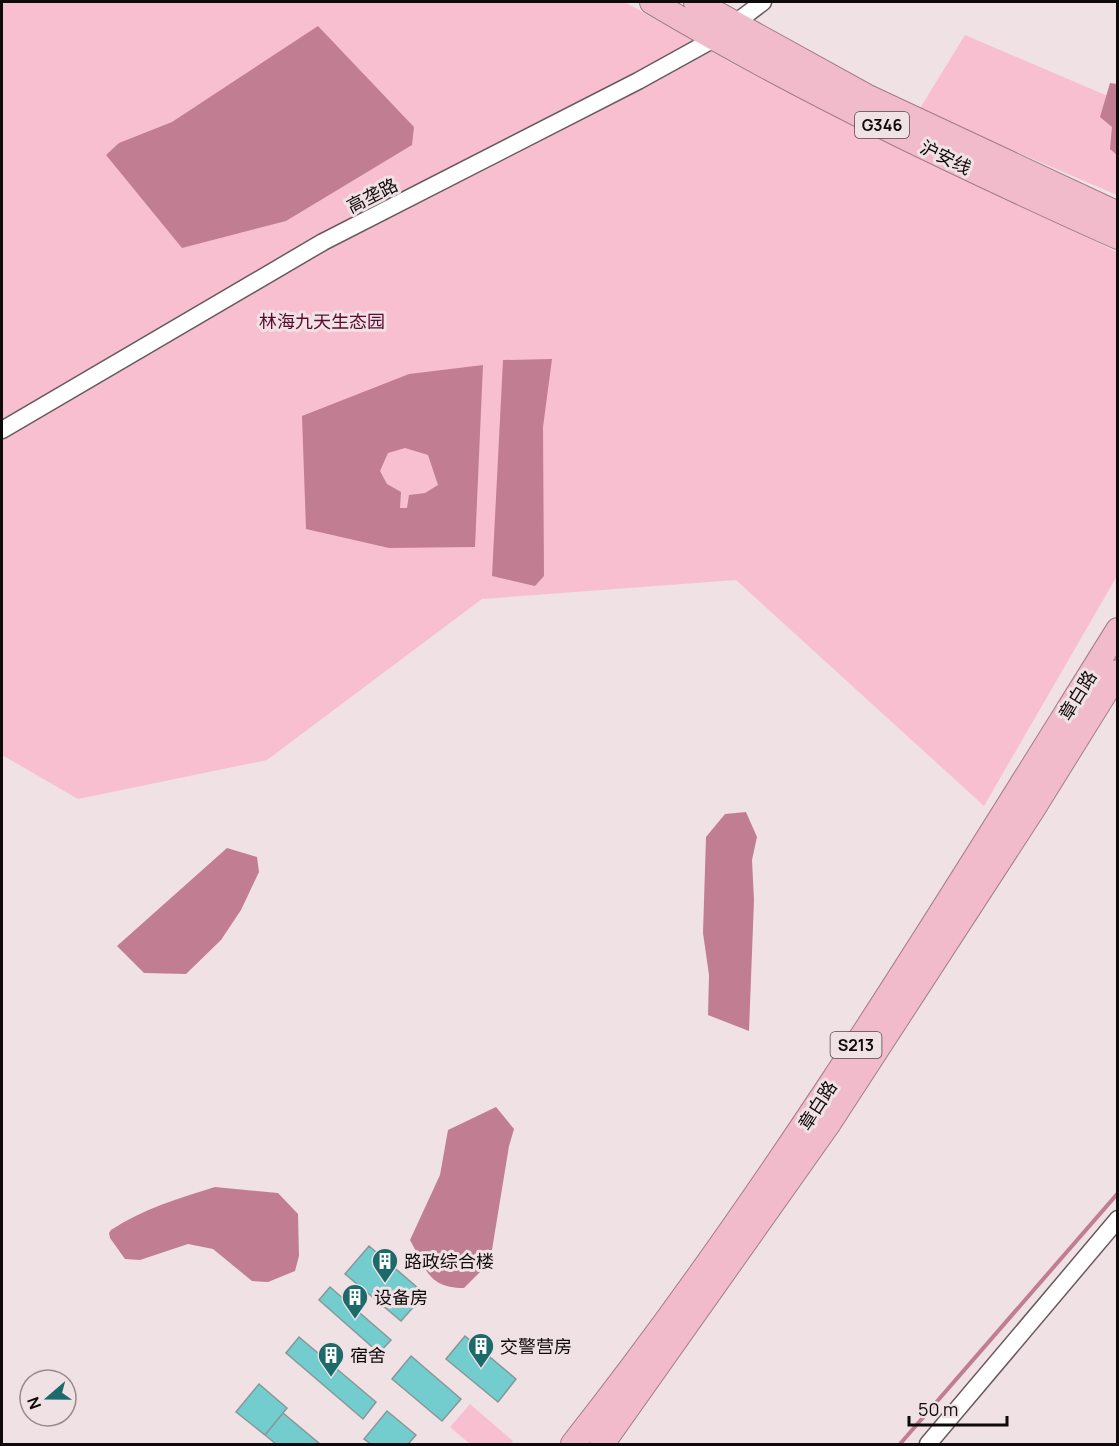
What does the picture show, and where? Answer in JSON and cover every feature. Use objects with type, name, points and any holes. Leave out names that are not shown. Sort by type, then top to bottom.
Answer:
[{"type":"highway","name":"沪安线","points":[[652,2],[714,39],[943,156],[1118,237]]},
{"type":"highway","name":"沪安线","points":[[696,2],[866,96],[1118,214]]},
{"type":"highway","name":"章白路","points":[[573,1444],[637,1361],[812,1114],[1118,630]]},
{"type":"highway","name":"章白路","points":[[602,1444],[829,1124],[1118,672]]},
{"type":"street","name":"高垄路","points":[[2,430],[323,242],[638,81],[714,39],[763,2]]},
{"type":"street","points":[[928,1444],[1118,1219]]},
{"type":"green space","name":"林海九天生态园","points":[[2,2],[625,2],[731,63],[1117,252],[1117,576],[984,806],[736,580],[482,599],[267,760],[78,799],[2,755]]},
{"type":"green space","points":[[965,35],[1117,100],[1117,195],[919,110]]},
{"type":"green space","points":[[470,1404],[513,1441],[510,1444],[470,1444],[450,1427]]},
{"type":"shaded area","points":[[318,26],[414,127],[412,145],[286,221],[182,248],[106,155],[119,143],[172,122]]},
{"type":"shaded area","points":[[1110,83],[1117,84],[1117,155],[1110,149],[1112,127],[1100,117]]},
{"type":"shaded area","points":[[552,359],[543,427],[544,576],[535,586],[492,576],[503,360]]},
{"type":"shaded area","points":[[483,365],[475,547],[389,548],[306,529],[302,416],[409,374]],"holes":[[[405,448],[428,455],[438,485],[425,493],[409,495],[407,508],[400,508],[401,492],[387,484],[380,471],[388,453]]]},
{"type":"shaded area","points":[[746,812],[757,837],[752,860],[754,900],[749,1031],[708,1015],[709,975],[703,933],[706,837],[725,814]]},
{"type":"shaded area","points":[[227,848],[257,857],[259,872],[241,910],[221,940],[186,974],[144,973],[117,946]]},
{"type":"shaded area","points":[[496,1107],[514,1129],[509,1146],[490,1262],[464,1288],[452,1287],[442,1284],[429,1274],[410,1240],[440,1175],[448,1130]]},
{"type":"shaded area","points":[[215,1187],[278,1193],[298,1214],[299,1256],[295,1271],[268,1282],[252,1281],[213,1249],[188,1244],[140,1260],[125,1259],[110,1238],[111,1230],[148,1210]]},
{"type":"building","name":"路政综合楼","points":[[369,1246],[425,1294],[401,1321],[345,1274]]},
{"type":"building","name":"设备房","points":[[330,1287],[391,1340],[379,1353],[319,1300]]},
{"type":"building","name":"交警营房","points":[[465,1336],[516,1379],[498,1402],[446,1359]]},
{"type":"building","name":"宿舍","points":[[299,1337],[376,1402],[363,1419],[286,1353]]},
{"type":"building","points":[[411,1356],[461,1399],[442,1421],[392,1379]]},
{"type":"building","points":[[259,1384],[287,1408],[265,1435],[236,1412]]},
{"type":"building","points":[[387,1411],[416,1435],[408,1444],[371,1444],[364,1439]]},
{"type":"building","points":[[283,1413],[320,1444],[276,1444],[265,1435]]},
{"type":"waterway","points":[[900,1444],[1118,1193]]},
{"type":"place","name":"路政综合楼","points":[[385,1284]]},
{"type":"place","name":"设备房","points":[[355,1320]]},
{"type":"place","name":"交警营房","points":[[481,1369]]},
{"type":"place","name":"宿舍","points":[[331,1378]]}]
